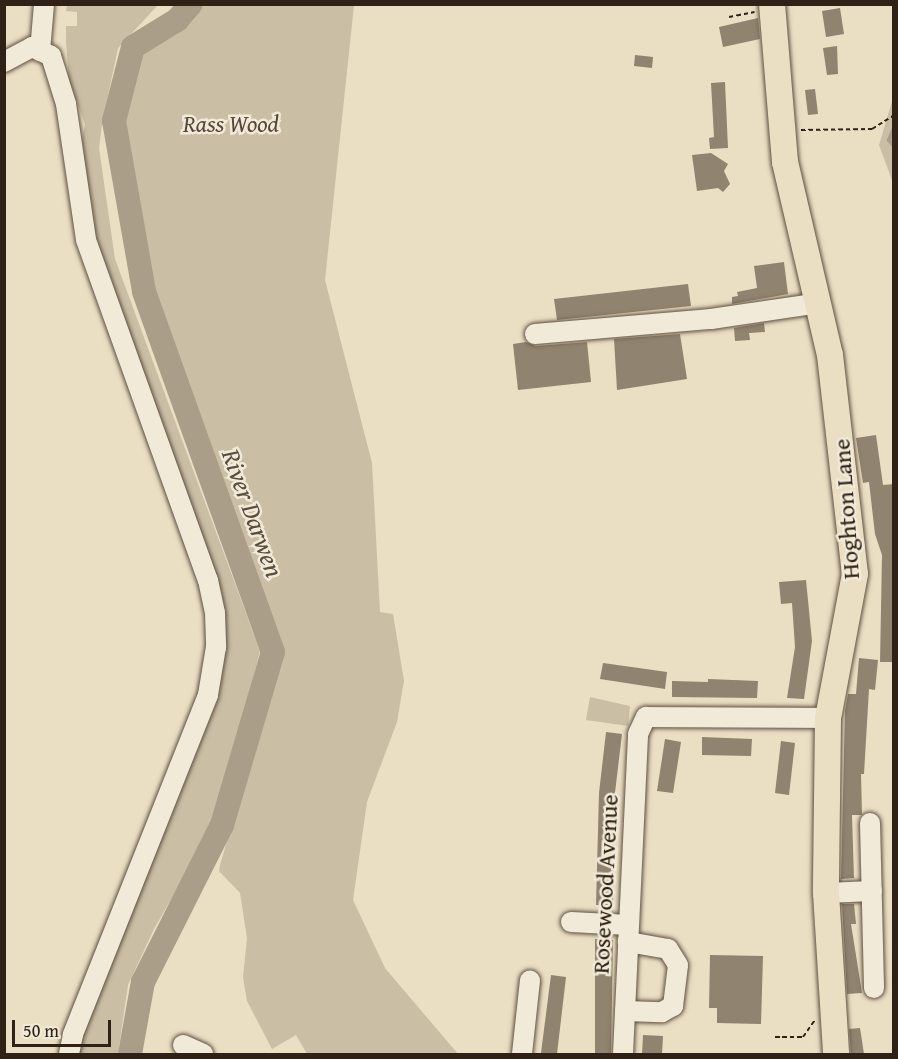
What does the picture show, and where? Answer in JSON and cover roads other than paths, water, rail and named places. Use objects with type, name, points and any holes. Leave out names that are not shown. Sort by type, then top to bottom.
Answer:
[{"type":"main road","name":"Hoghton Lane","points":[[772,7],[785,162],[819,303],[840,422],[855,574],[828,718],[826,893],[836,1054]]},
{"type":"street","points":[[40,51],[44,4]]},
{"type":"street","points":[[4,62],[32,47],[51,56],[66,104],[86,240],[208,580],[215,613],[216,647],[208,695],[72,1035],[69,1054]]},
{"type":"street","points":[[535,334],[711,319],[819,303]]},
{"type":"street","name":"Rosewood Avenue","points":[[623,1054],[638,734],[646,717],[828,718]]},
{"type":"street","points":[[870,823],[874,988]]},
{"type":"street","points":[[826,893],[872,891]]},
{"type":"street","points":[[571,922],[628,933],[668,949],[678,965],[673,1006],[662,1012],[625,1011]]},
{"type":"street","points":[[522,1054],[530,980]]},
{"type":"street","points":[[183,1045],[203,1054]]},
{"type":"waterway","name":"River Darwen","points":[[130,1054],[143,982],[222,825],[273,652],[144,291],[114,121],[133,47],[177,20],[191,4]]},
{"type":"waterway","points":[[894,128],[889,140],[894,146]]},
{"type":"park label","name":"Rass Wood","points":[[231,124]]}]
